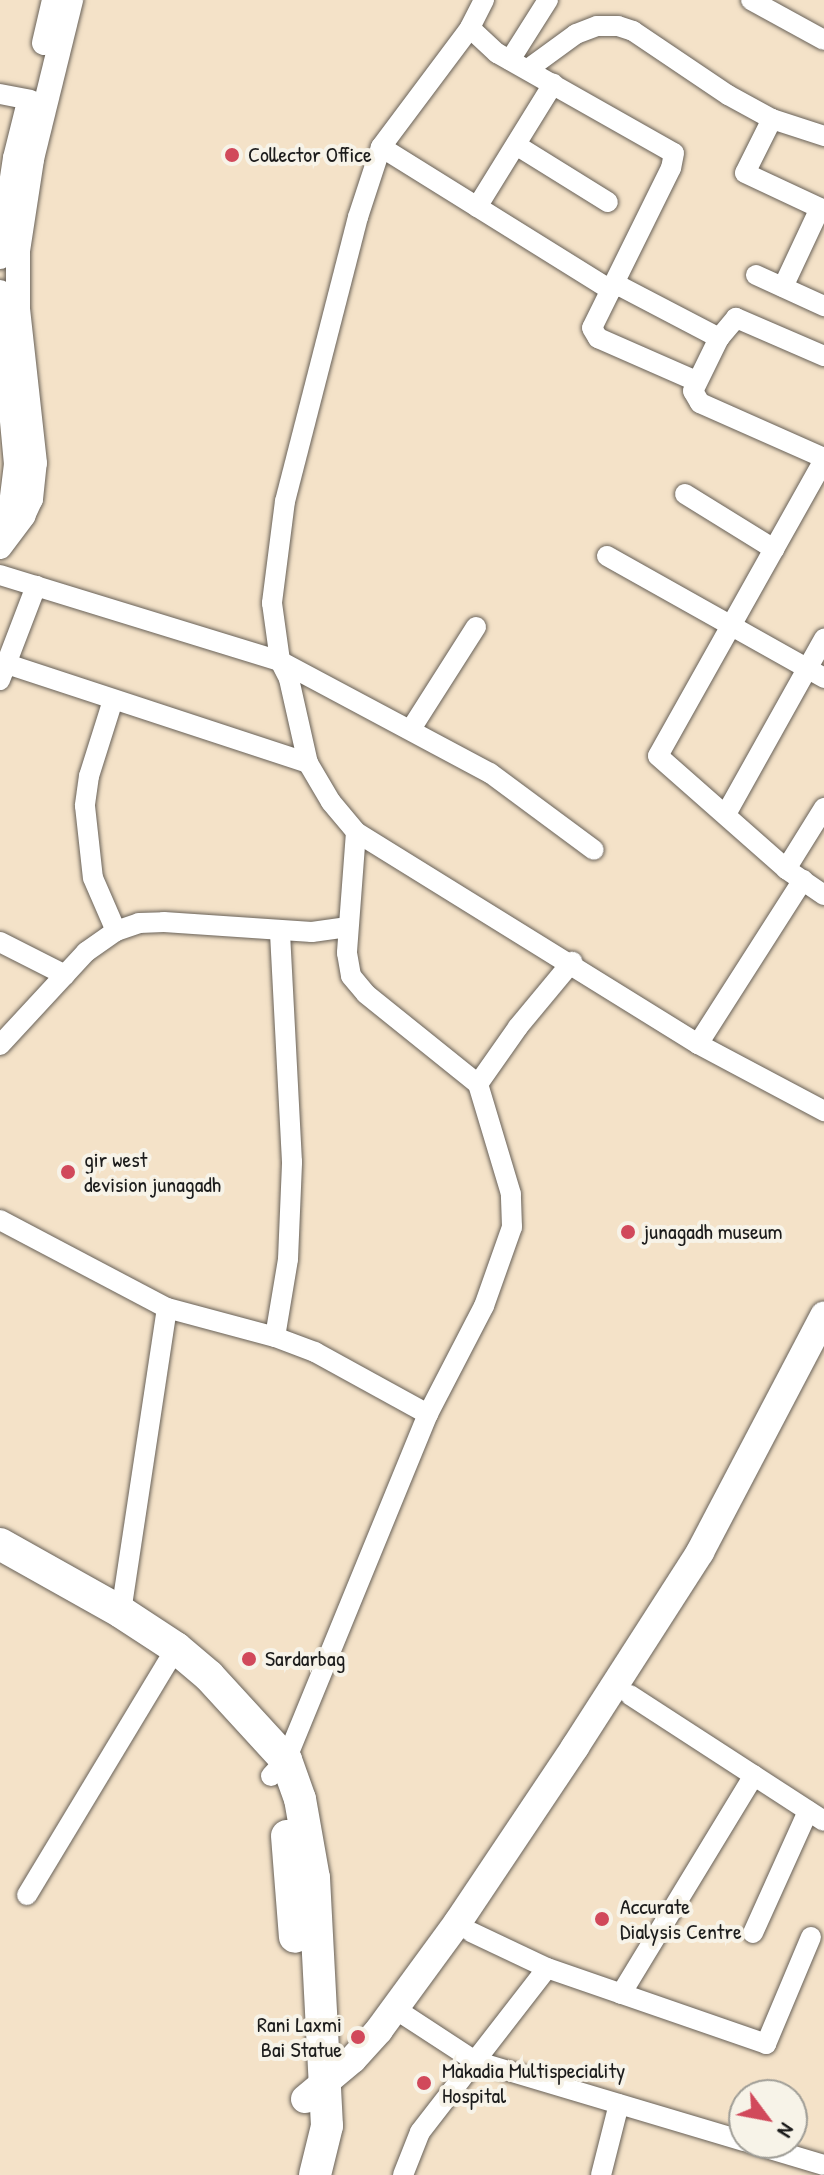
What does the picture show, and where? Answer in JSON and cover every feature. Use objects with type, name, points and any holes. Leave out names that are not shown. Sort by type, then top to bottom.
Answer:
[{"type":"main road","points":[[315,2103],[379,2030],[458,1922],[643,1643],[700,1552],[824,1316]]},
{"type":"main road","points":[[315,2103],[373,2057],[471,1932],[630,1695],[723,1541],[824,1354]]},
{"type":"main road","points":[[0,1544],[121,1612],[171,1656]]},
{"type":"main road","points":[[0,1564],[209,1676],[300,1799],[314,1878],[315,2103],[297,2175]]},
{"type":"main road","points":[[315,2103],[327,2126],[315,2175]]},
{"type":"street","points":[[0,257],[15,158],[54,0]]},
{"type":"street","points":[[1,538],[31,499],[17,463],[6,309],[21,215],[71,0]]},
{"type":"street","points":[[484,0],[470,28],[381,147],[358,217],[285,501],[272,603],[280,661],[289,679],[308,763],[331,802],[356,832],[572,962],[698,1044],[824,1111]]},
{"type":"street","points":[[519,65],[548,0]]},
{"type":"street","points":[[753,1],[824,40]]},
{"type":"street","points":[[519,65],[576,34],[597,26],[618,26],[633,31],[728,95],[772,119],[824,136]]},
{"type":"street","points":[[470,28],[519,65],[674,153],[671,168],[594,321],[594,334],[696,381]]},
{"type":"street","points":[[477,207],[553,84]]},
{"type":"street","points":[[0,94],[30,100]]},
{"type":"street","points":[[772,119],[745,173],[822,209],[783,287]]},
{"type":"street","points":[[516,145],[608,202]]},
{"type":"street","points":[[381,147],[612,287],[719,338]]},
{"type":"street","points":[[756,275],[824,306]]},
{"type":"street","points":[[0,292],[6,309]]},
{"type":"street","points":[[824,356],[745,319],[736,318],[719,338],[696,381],[693,391],[700,403],[824,459],[658,756],[795,874],[824,895]]},
{"type":"street","points":[[685,494],[774,549]]},
{"type":"street","points":[[607,556],[816,674]]},
{"type":"street","points":[[0,575],[280,661],[490,773],[594,850]]},
{"type":"street","points":[[36,586],[3,672],[113,700],[308,763]]},
{"type":"street","points":[[411,729],[476,627]]},
{"type":"street","points":[[726,814],[816,674],[824,639]]},
{"type":"street","points":[[113,700],[89,776],[85,806],[93,878],[116,931]]},
{"type":"street","points":[[698,1044],[795,874],[824,808]]},
{"type":"street","points":[[279,1768],[428,1414],[484,1306],[512,1227],[511,1194],[478,1084],[366,994],[351,976],[347,953],[356,832]]},
{"type":"street","points":[[0,1045],[86,952],[116,931],[139,923],[164,922],[280,931],[348,927]]},
{"type":"street","points":[[275,1337],[288,1259],[292,1162],[290,1061],[280,931]]},
{"type":"street","points":[[0,942],[65,975]]},
{"type":"street","points":[[478,1084],[518,1027],[572,962]]},
{"type":"street","points":[[0,1220],[167,1308],[275,1337],[315,1352],[428,1414]]},
{"type":"street","points":[[121,1612],[167,1308]]},
{"type":"street","points":[[27,1895],[171,1656]]},
{"type":"street","points":[[630,1695],[816,1816],[753,1933]]},
{"type":"street","points":[[621,1994],[754,1775]]},
{"type":"street","points":[[471,1932],[547,1968],[766,2044],[811,1937]]},
{"type":"street","points":[[403,2175],[420,2132],[547,1968]]},
{"type":"street","points":[[406,2016],[475,2061],[728,2136]]},
{"type":"street","points":[[601,2175],[619,2104]]},
{"type":"street","points":[[804,2159],[824,2165]]},
{"type":"place","name":"Collector Office","points":[[232,155]]},
{"type":"place","name":"gir west devision junagadh","points":[[68,1172]]},
{"type":"place","name":"junagadh museum","points":[[628,1232]]},
{"type":"place","name":"Sardarbag","points":[[249,1659]]},
{"type":"place","name":"Accurate Dialysis Centre","points":[[602,1919]]},
{"type":"place","name":"Rani Laxmi Bai Statue","points":[[358,2037]]},
{"type":"place","name":"Makadia Multispeciality Hospital","points":[[424,2083]]}]
